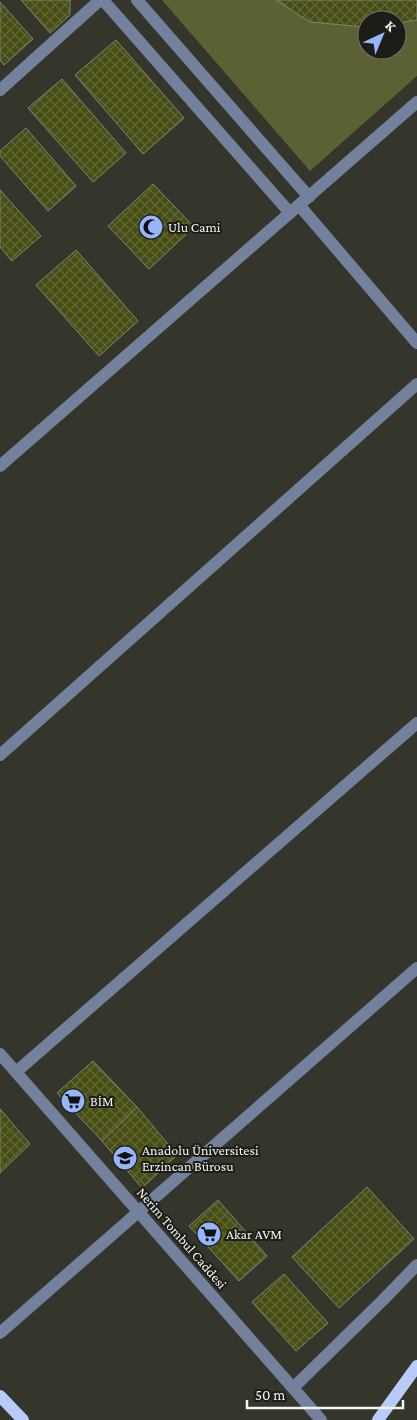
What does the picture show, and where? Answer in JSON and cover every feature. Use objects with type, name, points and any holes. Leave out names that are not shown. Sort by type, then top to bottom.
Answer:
[{"type":"main road","points":[[378,1420],[417,1366]]},
{"type":"main road","points":[[0,1396],[23,1420]]},
{"type":"street","points":[[0,90],[101,0],[299,205]]},
{"type":"street","points":[[137,0],[299,205],[417,343]]},
{"type":"street","points":[[0,466],[417,102]]},
{"type":"street","points":[[0,755],[417,384]]},
{"type":"street","points":[[16,1072],[417,723]]},
{"type":"street","points":[[0,1333],[417,968]]},
{"type":"street","name":"Nerim Tombul Caddesi","points":[[0,1054],[321,1420]]},
{"type":"street","points":[[293,1388],[417,1265]]},
{"type":"green space","points":[[162,0],[417,0],[417,76],[310,171]]},
{"type":"building","points":[[21,0],[70,0],[70,15],[50,33]]},
{"type":"building","points":[[276,0],[417,0],[417,20],[407,22],[407,10],[357,10],[357,26],[310,22]]},
{"type":"building","points":[[0,2],[33,39],[4,65],[0,60]]},
{"type":"building","points":[[116,40],[184,118],[143,154],[75,75]]},
{"type":"building","points":[[62,79],[126,153],[93,182],[28,108]]},
{"type":"building","points":[[26,128],[76,186],[48,211],[0,156],[0,151]]},
{"type":"building","name":"Ulu Cami","points":[[153,184],[194,227],[149,269],[108,226]]},
{"type":"building","points":[[0,190],[41,236],[12,261],[0,247]]},
{"type":"building","points":[[76,250],[138,321],[99,356],[36,285]]},
{"type":"building","points":[[93,1061],[137,1107],[102,1141],[57,1093]]},
{"type":"building","points":[[137,1107],[177,1155],[142,1188],[102,1141]]},
{"type":"building","points":[[0,1109],[30,1144],[0,1173]]},
{"type":"building","points":[[367,1187],[414,1239],[339,1308],[292,1257]]},
{"type":"building","points":[[218,1200],[267,1256],[239,1281],[189,1226]]},
{"type":"building","points":[[284,1274],[328,1323],[296,1351],[252,1302]]},
{"type":"place","name":"Ulu Cami","points":[[151,227]]},
{"type":"place","name":"BİM","points":[[73,1101]]},
{"type":"place","name":"Anadolu Üniversitesi Erzincan Bürosu","points":[[125,1158]]},
{"type":"place","name":"Akar AVM","points":[[209,1234]]}]
